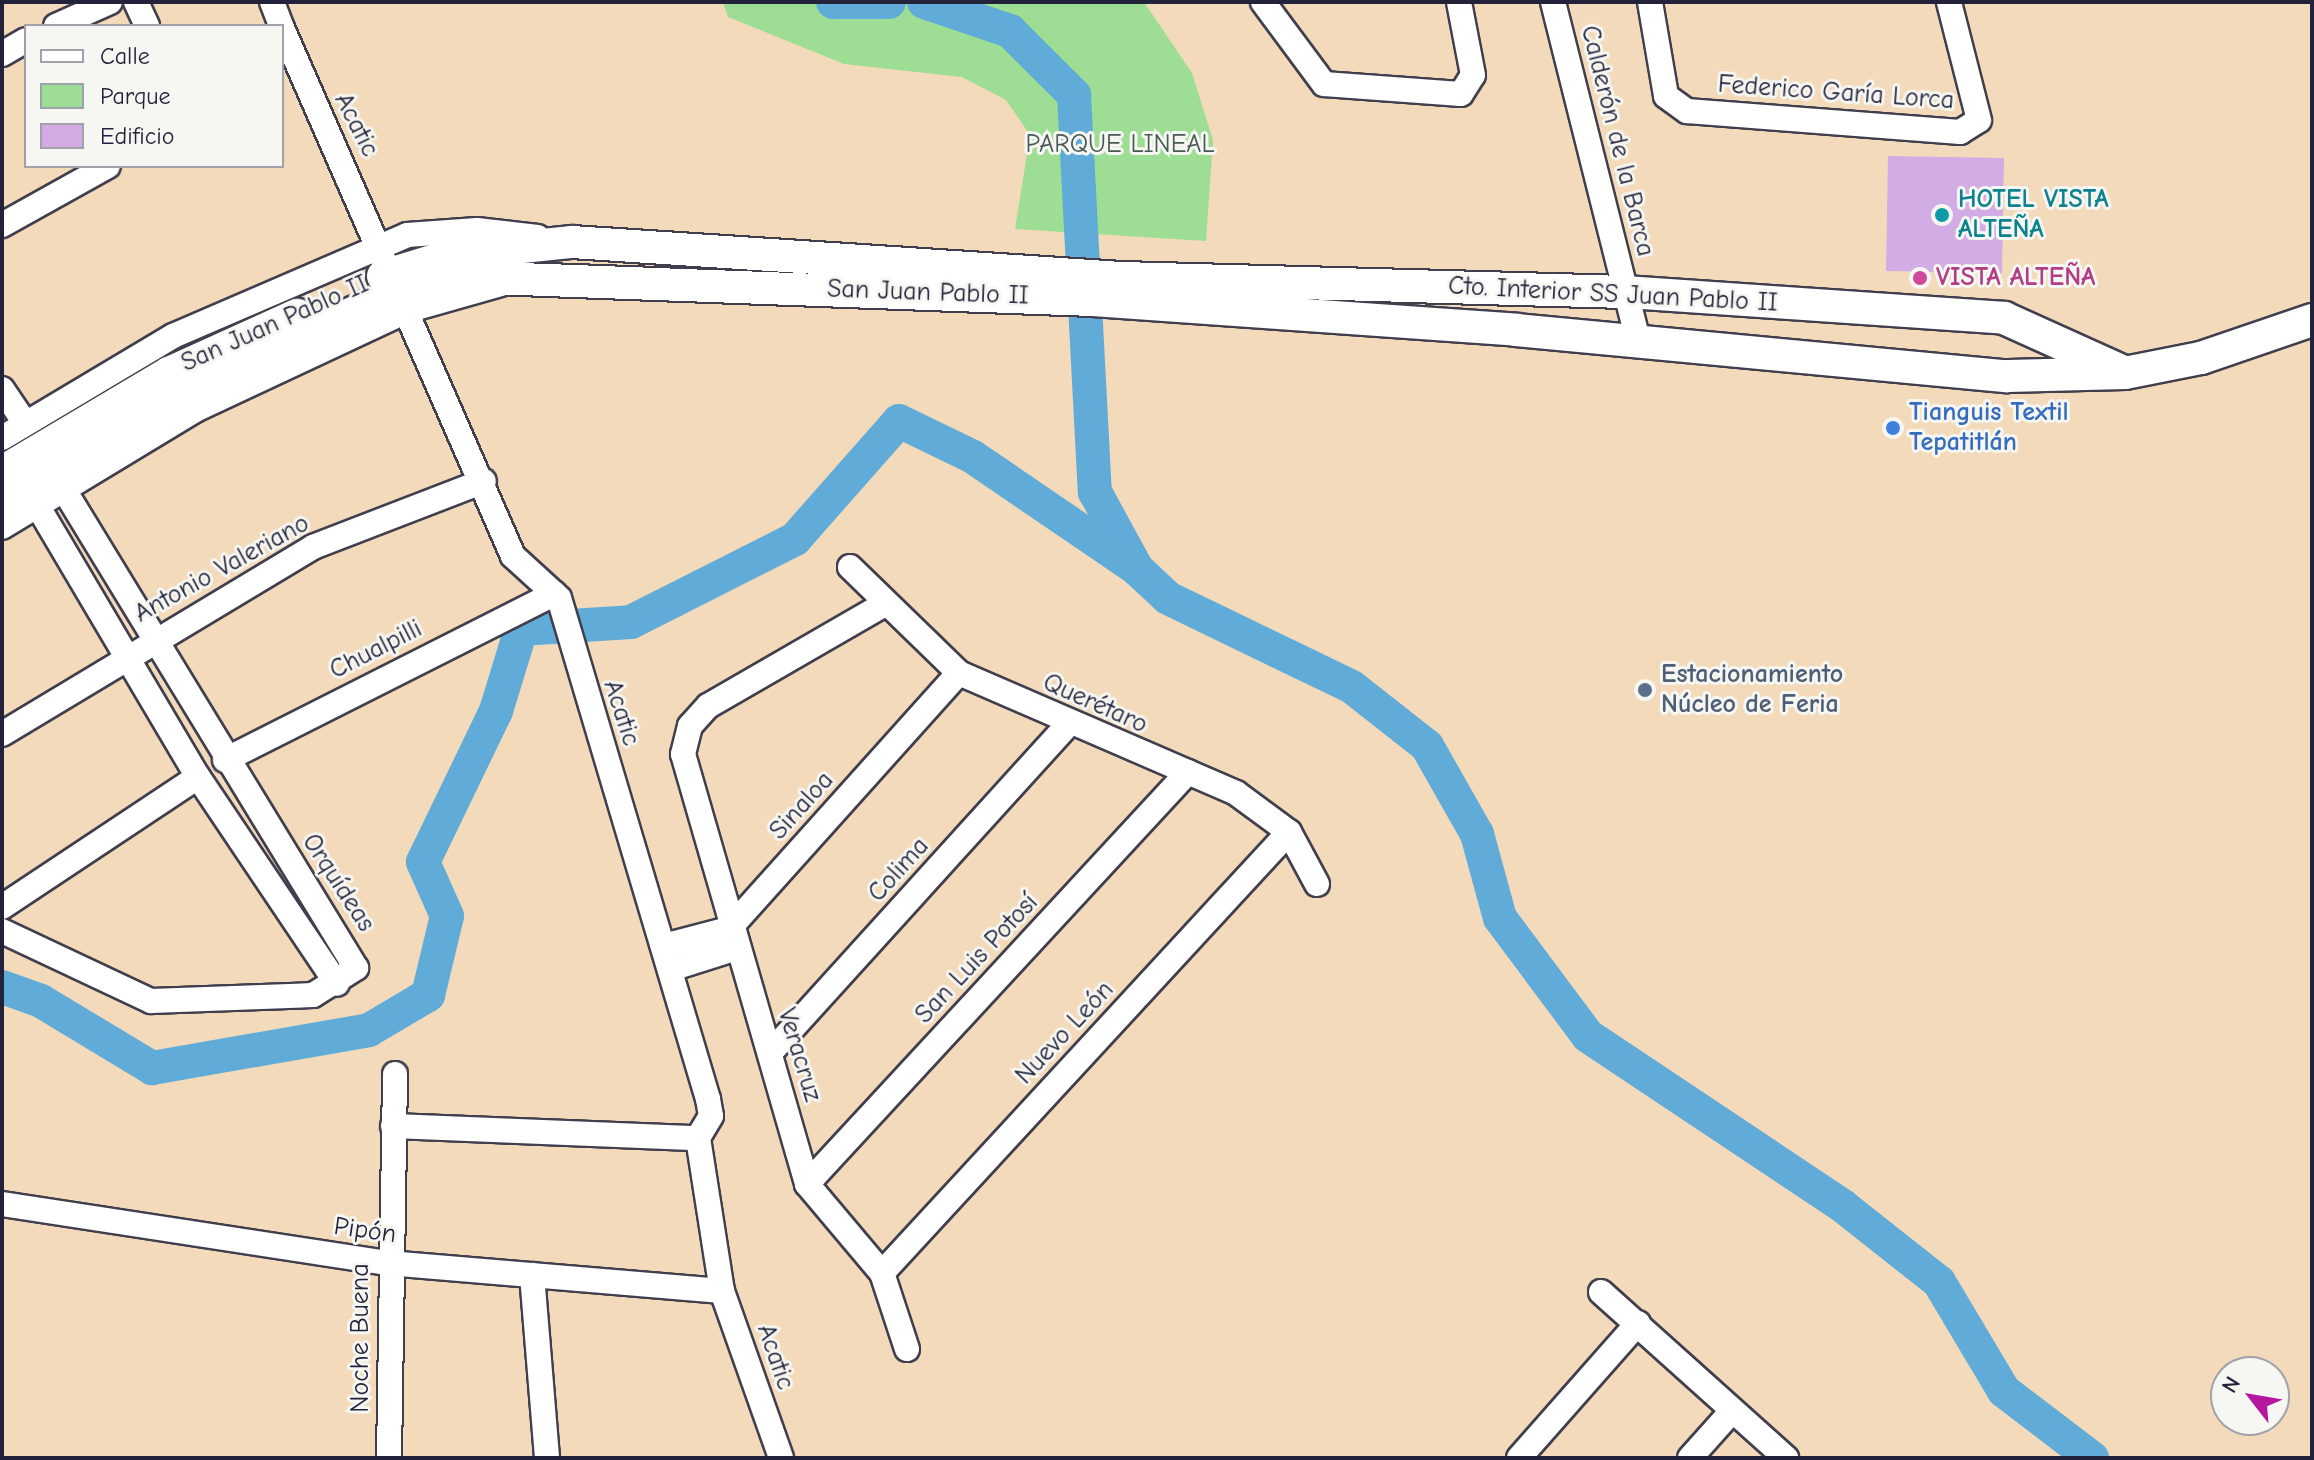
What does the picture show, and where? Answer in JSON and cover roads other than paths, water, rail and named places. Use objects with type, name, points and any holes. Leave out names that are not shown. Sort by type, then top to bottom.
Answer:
[{"type":"main road","name":"San Juan Pablo II","points":[[2,472],[169,373],[455,254],[572,242],[1090,285]]},
{"type":"main road","name":"San Juan Pablo II","points":[[2,499],[191,388],[393,281],[524,277],[1035,282]]},
{"type":"main road","name":"Cto. Interior SS Juan Pablo II","points":[[1090,285],[1121,278],[1626,292],[2004,318],[2125,373]]},
{"type":"main road","name":"Cto. Interior SS Juan Pablo II","points":[[1090,285],[2007,376],[2125,373],[2201,358],[2312,320]]},
{"type":"street","points":[[60,24],[110,2]]},
{"type":"street","points":[[136,2],[146,24]]},
{"type":"street","name":"Acatic","points":[[272,2],[281,24]]},
{"type":"street","points":[[1263,2],[1324,84],[1461,94],[1473,75],[1459,2]]},
{"type":"street","name":"Calderón de la Barca","points":[[1553,2],[1638,341]]},
{"type":"street","name":"Federico Garía Lorca","points":[[1650,2],[1666,96],[1687,111],[1960,132],[1979,120],[1949,2]]},
{"type":"street","name":"Acatic","points":[[284,38],[293,88],[393,281],[484,481],[513,556],[557,596],[674,968],[711,1116],[698,1138],[722,1291],[781,1458]]},
{"type":"street","points":[[2,54],[24,41]]},
{"type":"street","points":[[2,225],[104,168]]},
{"type":"street","name":"San Juan Pablo II","points":[[2,527],[195,410],[393,281],[415,247],[519,234],[572,242]]},
{"type":"street","name":"San Juan Pablo II","points":[[2,438],[173,336],[393,281]]},
{"type":"street","points":[[2,389],[25,423]]},
{"type":"street","name":"Antonio Valeriano","points":[[2,734],[155,637],[313,547],[484,481]]},
{"type":"street","name":"Orquídeas","points":[[64,490],[155,637],[225,760],[355,960],[352,975],[337,984]]},
{"type":"street","points":[[2,931],[151,1001],[313,995],[337,984],[198,777],[37,505]]},
{"type":"street","name":"Querétaro","points":[[850,567],[883,605],[959,673],[1068,725],[1236,793],[1289,832],[1317,884]]},
{"type":"street","name":"Chualpilli","points":[[225,760],[557,596]]},
{"type":"street","name":"Veracruz","points":[[883,605],[708,706],[690,726],[683,754],[731,939],[771,1052],[807,1184],[882,1273],[907,1349]]},
{"type":"street","name":"Sinaloa","points":[[731,939],[959,673]]},
{"type":"street","name":"Colima","points":[[771,1052],[1068,725]]},
{"type":"street","name":"San Luis Potosí","points":[[807,1184],[1188,772]]},
{"type":"street","points":[[2,907],[198,777]]},
{"type":"street","name":"Nuevo León","points":[[882,1273],[1289,832]]},
{"type":"street","points":[[667,945],[731,939]]},
{"type":"street","points":[[674,968],[731,939]]},
{"type":"street","name":"Noche Buena","points":[[389,1458],[388,1263],[395,1074]]},
{"type":"street","points":[[393,1126],[698,1138]]},
{"type":"street","name":"Pipón","points":[[2,1204],[388,1263],[722,1291]]},
{"type":"street","points":[[532,1275],[544,1448]]},
{"type":"street","points":[[1601,1292],[1786,1458]]},
{"type":"street","points":[[1519,1458],[1638,1323]]},
{"type":"street","points":[[1690,1458],[1732,1411]]},
{"type":"waterway","points":[[833,2],[889,2]]},
{"type":"waterway","points":[[924,2],[1010,31],[1074,95],[1095,492],[1137,569],[1168,598],[1352,687],[1427,746],[1477,834],[1500,918],[1588,1036],[1844,1207],[1939,1282],[2004,1391],[2092,1458]]},
{"type":"waterway","points":[[2,987],[41,1001],[152,1068],[369,1030],[428,995],[447,916],[423,862],[496,711],[521,629],[631,622],[795,539],[899,421],[973,457],[1133,566]]},
{"type":"place","name":"HOTEL VISTA ALTEÑA","points":[[1942,215]]},
{"type":"place","name":"VISTA ALTEÑA","points":[[1920,278]]},
{"type":"place","name":"Tianguis Textil Tepatitlán","points":[[1893,428]]},
{"type":"place","name":"Estacionamiento Núcleo de Feria","points":[[1645,690]]},
{"type":"park label","name":"PARQUE LINEAL","points":[[1120,145]]}]
